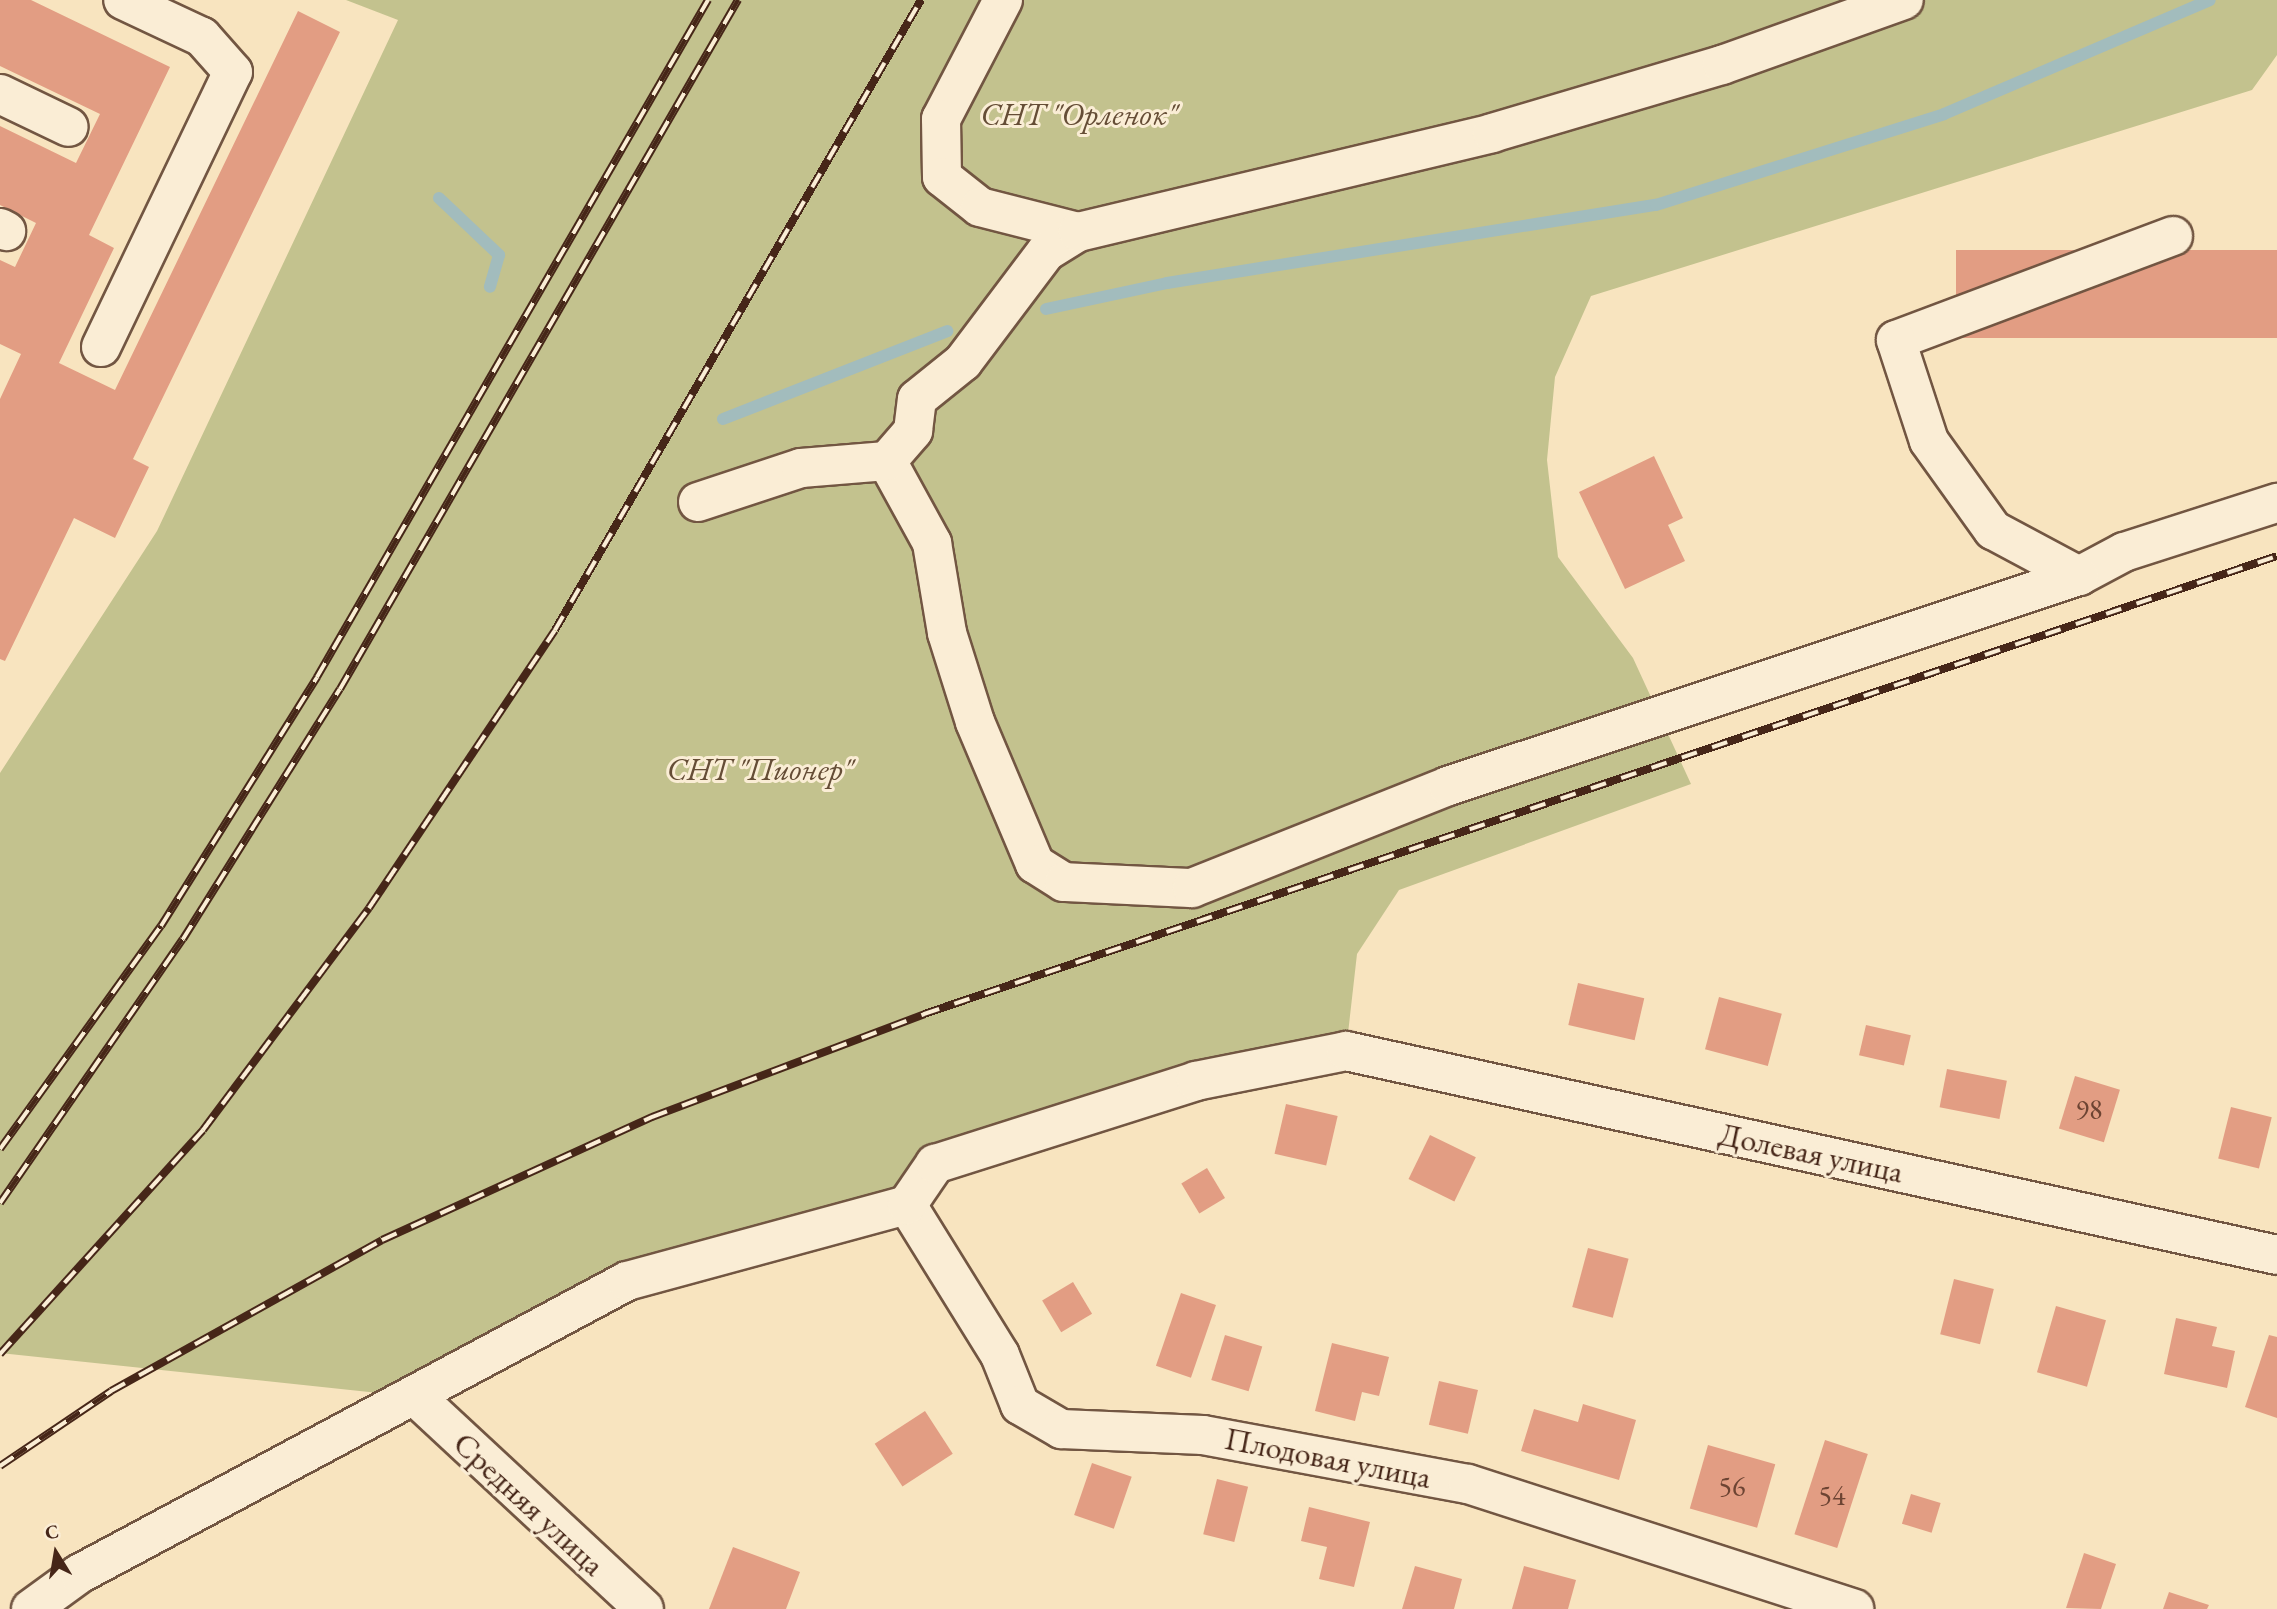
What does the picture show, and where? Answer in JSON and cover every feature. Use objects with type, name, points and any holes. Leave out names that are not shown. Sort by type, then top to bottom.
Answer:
[{"type":"street","points":[[101,347],[233,72],[202,37],[123,0]]},
{"type":"street","points":[[1003,0],[941,119],[942,177],[980,207],[1078,232]]},
{"type":"street","points":[[698,502],[801,468],[887,461],[913,431],[917,399],[963,362],[1046,252],[1078,232],[1492,133],[1722,65],[1904,0]]},
{"type":"street","points":[[0,94],[69,127]]},
{"type":"street","points":[[2079,576],[1993,530],[1929,441],[1896,340],[2173,236]]},
{"type":"street","points":[[887,461],[932,543],[947,633],[975,722],[1035,864],[1064,882],[1192,888],[1448,786],[2079,576],[2124,552],[2277,503]]},
{"type":"street","name":"Долевая улица","points":[[907,1205],[935,1164],[1196,1081],[1346,1051],[2277,1255]]},
{"type":"street","points":[[31,1609],[79,1574],[416,1397],[627,1281],[907,1205]]},
{"type":"street","name":"Плодовая улица","points":[[907,1205],[1000,1354],[1020,1405],[1061,1429],[1203,1434],[1468,1485],[1854,1609]]},
{"type":"street","name":"Средняя улица","points":[[416,1397],[644,1609]]},
{"type":"green space","points":[[346,0],[2277,0],[2277,55],[2252,90],[1591,296],[1555,377],[1547,460],[1558,557],[1633,658],[1691,784],[1399,890],[1357,954],[1346,1051],[935,1164],[907,1205],[627,1281],[416,1397],[0,1353],[0,773],[157,531],[398,20]]},
{"type":"building","points":[[0,0],[31,0],[170,67],[89,235],[114,248],[59,363],[115,390],[298,11],[340,32],[133,459],[149,467],[115,538],[74,518],[5,661],[0,659],[0,399],[21,354],[0,344],[0,260],[15,267],[36,223],[0,205],[0,126],[76,163],[100,114],[0,66]]},
{"type":"building","points":[[1956,250],[2277,250],[2277,338],[1956,338]]},
{"type":"building","points":[[1654,456],[1683,518],[1668,525],[1685,561],[1625,589],[1579,492]]},
{"type":"building","points":[[1578,983],[1644,998],[1635,1040],[1568,1025]]},
{"type":"building","points":[[1719,997],[1782,1014],[1768,1066],[1705,1049]]},
{"type":"building","points":[[1866,1025],[1911,1035],[1904,1066],[1859,1055]]},
{"type":"building","points":[[1947,1069],[2007,1081],[1999,1119],[1940,1107]]},
{"type":"building","points":[[2075,1076],[2120,1090],[2104,1142],[2059,1129]]},
{"type":"building","points":[[1286,1104],[1338,1116],[1326,1166],[1275,1154]]},
{"type":"building","points":[[2231,1107],[2272,1117],[2259,1169],[2218,1158]]},
{"type":"building","points":[[1430,1135],[1476,1157],[1454,1201],[1409,1179]]},
{"type":"building","points":[[1207,1168],[1225,1198],[1199,1213],[1181,1183]]},
{"type":"building","points":[[1588,1248],[1629,1259],[1613,1318],[1572,1307]]},
{"type":"building","points":[[1954,1279],[1994,1289],[1980,1344],[1940,1334]]},
{"type":"building","points":[[1073,1282],[1092,1314],[1061,1332],[1042,1301]]},
{"type":"building","points":[[1181,1293],[1216,1305],[1191,1378],[1156,1366]]},
{"type":"building","points":[[2056,1306],[2106,1320],[2087,1387],[2037,1372]]},
{"type":"building","points":[[2176,1318],[2217,1327],[2212,1346],[2235,1351],[2227,1388],[2164,1374]]},
{"type":"building","points":[[1225,1335],[1262,1346],[1249,1391],[1211,1380]]},
{"type":"building","points":[[2269,1335],[2277,1337],[2277,1418],[2245,1407]]},
{"type":"building","points":[[1332,1343],[1389,1357],[1379,1396],[1362,1392],[1355,1421],[1315,1411]]},
{"type":"building","points":[[1439,1381],[1478,1390],[1468,1434],[1429,1425]]},
{"type":"building","points":[[1583,1404],[1636,1420],[1619,1480],[1521,1451],[1534,1409],[1578,1422]]},
{"type":"building","points":[[925,1411],[953,1454],[902,1486],[875,1444]]},
{"type":"building","points":[[1825,1440],[1868,1454],[1837,1548],[1794,1534]]},
{"type":"building","points":[[1708,1445],[1775,1464],[1757,1528],[1690,1508]]},
{"type":"building","points":[[1092,1463],[1132,1477],[1114,1529],[1074,1515]]},
{"type":"building","points":[[1217,1479],[1248,1487],[1234,1542],[1203,1534]]},
{"type":"building","points":[[1911,1494],[1941,1503],[1932,1533],[1902,1524]]},
{"type":"building","points":[[1309,1507],[1370,1522],[1354,1587],[1319,1579],[1327,1547],[1301,1541]]},
{"type":"building","points":[[733,1547],[800,1572],[786,1609],[709,1609]]},
{"type":"building","points":[[2084,1553],[2116,1564],[2101,1609],[2066,1608]]},
{"type":"building","points":[[1415,1566],[1462,1579],[1454,1609],[1402,1609]]},
{"type":"building","points":[[1524,1566],[1576,1580],[1568,1609],[1512,1609]]},
{"type":"building","points":[[2169,1592],[2209,1605],[2207,1609],[2163,1609]]},
{"type":"waterway","points":[[1046,309],[1167,283],[1656,205],[1944,114],[2210,0]]},
{"type":"waterway","points":[[439,198],[499,255],[490,287]]},
{"type":"waterway","points":[[723,419],[947,331]]},
{"type":"railway","points":[[0,1149],[161,926],[317,677],[708,0]]},
{"type":"railway","points":[[0,1203],[183,939],[340,689],[738,0]]},
{"type":"railway","points":[[0,1354],[203,1130],[369,908],[555,630],[921,0]]},
{"type":"railway","points":[[0,1466],[111,1391],[382,1240],[652,1117],[924,1014],[2277,556]]},
{"type":"park label","name":"СНТ \"Орленок\"","points":[[1079,114]]},
{"type":"park label","name":"СНТ \"Пионер\"","points":[[760,769]]}]
